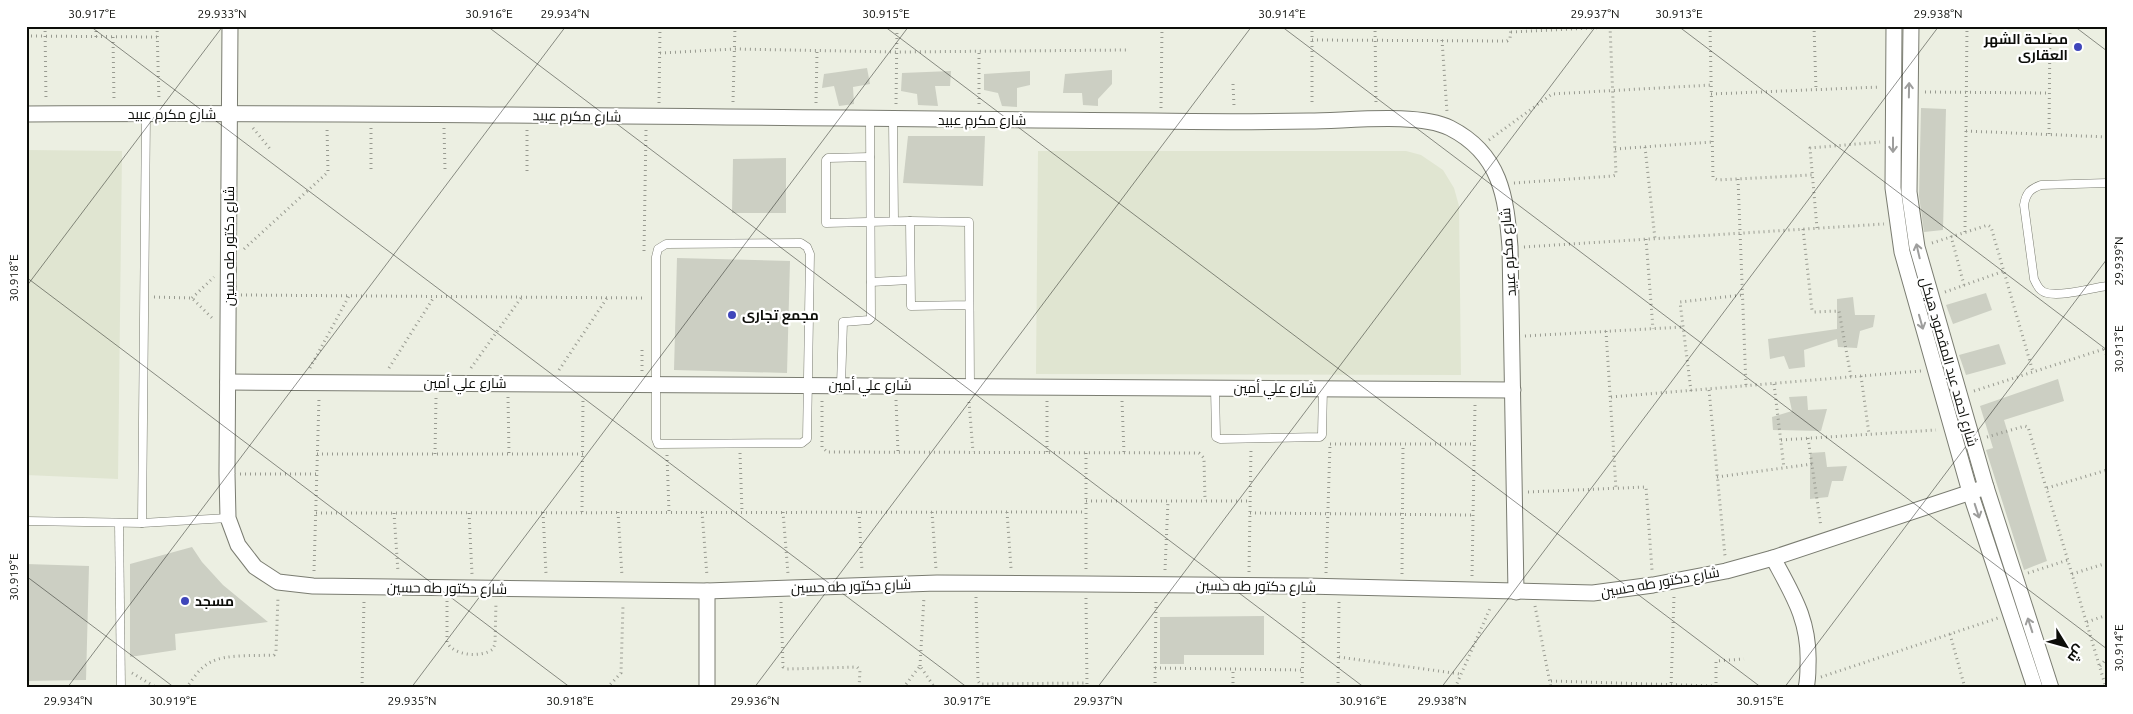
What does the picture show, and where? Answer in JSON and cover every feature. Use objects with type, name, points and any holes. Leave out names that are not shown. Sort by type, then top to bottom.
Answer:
[{"type":"street","name":"شارع دكتور طه حسين","points":[[230,26],[236,114],[229,262],[228,518],[238,545],[255,567],[278,582],[314,586],[623,590],[708,590],[931,583],[1249,585],[1593,594],[1674,582],[1726,571],[1773,558],[1986,488]]},
{"type":"street","name":"شارع احمد عبد المقصود هيكل","points":[[1894,26],[1893,188],[1902,252],[1970,492],[2035,688]]},
{"type":"street","name":"شارع احمد عبد المقصود هيكل","points":[[1911,26],[1909,192],[1917,247],[1972,442],[2051,688]]},
{"type":"street","name":"شارع مكرم عبيد","points":[[26,114],[327,114],[1235,122],[1417,119],[1449,128],[1478,148],[1492,165],[1501,184],[1507,211],[1510,248],[1516,592]]},
{"type":"street","name":"شارع علي أمين","points":[[228,382],[1513,390]]},
{"type":"street","points":[[1773,558],[1801,611],[1809,646],[1807,685]]},
{"type":"street","points":[[707,688],[708,590]]},
{"type":"lane","points":[[142,523],[143,297],[153,114]]},
{"type":"lane","points":[[840,385],[842,322],[871,319],[870,119]]},
{"type":"lane","points":[[894,222],[895,119]]},
{"type":"lane","points":[[870,157],[828,158],[826,160],[826,222],[969,222],[969,386]]},
{"type":"lane","points":[[2107,183],[2041,185],[2032,188],[2025,195],[2024,205],[2034,279],[2038,288],[2045,293],[2055,294],[2107,286]]},
{"type":"lane","points":[[910,221],[912,307],[969,305]]},
{"type":"lane","points":[[801,243],[807,247],[810,254],[815,385],[805,441],[740,444],[658,444],[656,439],[655,384],[656,257],[658,249],[666,244],[801,243]]},
{"type":"lane","points":[[871,282],[910,280]]},
{"type":"lane","points":[[1215,388],[1216,437],[1218,439],[1320,437],[1322,435],[1323,388]]},
{"type":"lane","points":[[26,521],[142,523],[228,518]]},
{"type":"lane","points":[[119,523],[121,688]]},
{"type":"path","points":[[45,26],[47,114]]},
{"type":"path","points":[[96,26],[96,37]]},
{"type":"path","points":[[153,114],[157,26]]},
{"type":"path","points":[[326,26],[499,26]]},
{"type":"path","points":[[658,117],[660,26]]},
{"type":"path","points":[[732,118],[735,26]]},
{"type":"path","points":[[895,119],[897,26]]},
{"type":"path","points":[[1161,121],[1162,26]]},
{"type":"path","points":[[1312,26],[1312,121]]},
{"type":"path","points":[[1375,26],[1376,120]]},
{"type":"path","points":[[1312,40],[1509,40],[1511,26]]},
{"type":"path","points":[[1501,184],[1614,176],[1616,173],[1610,26],[1511,32]]},
{"type":"path","points":[[1710,26],[1713,178],[1718,180],[1812,175]]},
{"type":"path","points":[[1781,26],[1792,26]]},
{"type":"path","points":[[1814,26],[1816,90]]},
{"type":"path","points":[[1965,232],[1967,26]]},
{"type":"path","points":[[2049,134],[2050,26]]},
{"type":"path","points":[[26,36],[157,37]]},
{"type":"path","points":[[113,37],[114,114]]},
{"type":"path","points":[[1442,40],[1449,128]]},
{"type":"path","points":[[660,53],[735,49],[817,52],[1127,50]]},
{"type":"path","points":[[979,51],[979,120]]},
{"type":"path","points":[[816,118],[817,52]]},
{"type":"path","points":[[1233,84],[1235,122]]},
{"type":"path","points":[[1478,148],[1552,94],[1711,85]]},
{"type":"path","points":[[1711,94],[1894,87]]},
{"type":"path","points":[[1909,92],[2050,93]]},
{"type":"path","points":[[236,114],[271,150]]},
{"type":"path","points":[[192,298],[328,172],[327,114]]},
{"type":"path","points":[[371,169],[372,115]]},
{"type":"path","points":[[444,115],[445,170]]},
{"type":"path","points":[[527,116],[527,172]]},
{"type":"path","points":[[1966,131],[2107,136]]},
{"type":"path","points":[[1817,228],[1811,147],[1893,140]]},
{"type":"path","points":[[1615,149],[1712,142]]},
{"type":"path","points":[[1645,147],[1655,239]]},
{"type":"path","points":[[1738,179],[1746,386]]},
{"type":"path","points":[[1510,248],[1898,223]]},
{"type":"path","points":[[1917,247],[1988,225],[1991,227],[2033,372]]},
{"type":"path","points":[[1803,229],[1812,310],[1814,312],[1839,311],[1852,377]]},
{"type":"path","points":[[1951,236],[1964,285]]},
{"type":"path","points":[[1646,239],[1653,329]]},
{"type":"path","points":[[1930,297],[2004,271]]},
{"type":"path","points":[[229,295],[643,298]]},
{"type":"path","points":[[1691,391],[1679,304],[1681,301],[1742,295]]},
{"type":"path","points":[[302,382],[349,296]]},
{"type":"path","points":[[143,297],[192,298],[229,335]]},
{"type":"path","points":[[380,382],[435,297]]},
{"type":"path","points":[[461,383],[521,297]]},
{"type":"path","points":[[550,384],[608,298]]},
{"type":"path","points":[[1512,337],[1682,327]]},
{"type":"path","points":[[1606,332],[1616,488]]},
{"type":"path","points":[[1959,396],[2106,348],[2107,356]]},
{"type":"path","points":[[1611,397],[1935,370]]},
{"type":"path","points":[[1861,376],[1869,434]]},
{"type":"path","points":[[314,586],[320,382]]},
{"type":"path","points":[[436,383],[436,454]]},
{"type":"path","points":[[508,383],[509,454]]},
{"type":"path","points":[[582,512],[583,384]]},
{"type":"path","points":[[1774,384],[1784,468]]},
{"type":"path","points":[[815,385],[823,450],[827,452],[1202,453],[1204,458],[1205,501]]},
{"type":"path","points":[[896,386],[898,452]]},
{"type":"path","points":[[969,386],[973,452]]},
{"type":"path","points":[[1047,386],[1047,452]]},
{"type":"path","points":[[1122,387],[1124,453]]},
{"type":"path","points":[[1472,591],[1475,389]]},
{"type":"path","points":[[1709,390],[1726,571]]},
{"type":"path","points":[[1972,442],[2025,426],[2028,427],[2106,681],[2106,688]]},
{"type":"path","points":[[1781,440],[1952,429]]},
{"type":"path","points":[[1808,438],[1824,541]]},
{"type":"path","points":[[667,444],[669,512]]},
{"type":"path","points":[[740,444],[742,512]]},
{"type":"path","points":[[1249,585],[1251,447],[1255,444]]},
{"type":"path","points":[[1321,444],[1474,444]]},
{"type":"path","points":[[1330,444],[1328,514],[1339,657],[1338,688]]},
{"type":"path","points":[[1402,589],[1403,444]]},
{"type":"path","points":[[976,583],[978,683],[1029,686],[1087,685],[1086,453]]},
{"type":"path","points":[[317,454],[582,454]]},
{"type":"path","points":[[1717,476],[1812,464]]},
{"type":"path","points":[[2047,488],[2107,470]]},
{"type":"path","points":[[227,474],[317,474]]},
{"type":"path","points":[[1514,493],[1646,488],[1653,585]]},
{"type":"path","points":[[1086,501],[1250,501]]},
{"type":"path","points":[[1155,688],[1160,585],[1168,501]]},
{"type":"path","points":[[394,512],[399,587]]},
{"type":"path","points":[[469,512],[473,588]]},
{"type":"path","points":[[543,512],[546,589]]},
{"type":"path","points":[[607,688],[621,673],[623,590],[618,512]]},
{"type":"path","points":[[702,512],[708,590]]},
{"type":"path","points":[[783,512],[785,588],[783,667],[785,669],[857,667],[860,670],[859,688]]},
{"type":"path","points":[[859,512],[863,585]]},
{"type":"path","points":[[903,688],[920,666],[931,583],[932,512]]},
{"type":"path","points":[[1007,512],[1012,584]]},
{"type":"path","points":[[316,513],[1086,512]]},
{"type":"path","points":[[1250,513],[1473,515]]},
{"type":"path","points":[[2015,577],[2068,560]]},
{"type":"path","points":[[2072,574],[2107,563]]},
{"type":"path","points":[[186,688],[203,667],[211,661],[274,655],[276,653],[278,582]]},
{"type":"path","points":[[1671,686],[1674,582]]},
{"type":"path","points":[[362,688],[364,586]]},
{"type":"path","points":[[1302,688],[1305,586]]},
{"type":"path","points":[[447,588],[447,642],[449,648],[459,653],[483,654],[488,653],[495,644],[496,588]]},
{"type":"path","points":[[1455,688],[1497,592]]},
{"type":"path","points":[[1532,593],[1552,682],[1551,688]]},
{"type":"path","points":[[1807,685],[2010,614]]},
{"type":"path","points":[[2087,622],[2107,615]]},
{"type":"path","points":[[1950,634],[1965,688]]},
{"type":"path","points":[[1339,657],[1460,674]]},
{"type":"path","points":[[2100,666],[2107,658]]},
{"type":"path","points":[[1552,682],[1716,687],[1716,661],[1744,659]]},
{"type":"path","points":[[920,666],[935,688]]},
{"type":"path","points":[[121,667],[157,688]]},
{"type":"path","points":[[1155,668],[1302,670]]},
{"type":"path","points":[[1233,669],[1233,688]]},
{"type":"shaded area","points":[[26,150],[122,151],[118,479],[26,475]]},
{"type":"shaded area","points":[[1038,151],[1406,151],[1421,155],[1443,170],[1454,188],[1459,206],[1461,375],[1036,374]]},
{"type":"building","points":[[867,68],[870,84],[853,87],[854,104],[839,106],[834,86],[822,88],[824,74]]},
{"type":"building","points":[[1112,70],[1112,84],[1098,99],[1098,106],[1083,105],[1082,93],[1063,93],[1065,74]]},
{"type":"building","points":[[951,71],[950,86],[935,86],[938,106],[918,105],[917,94],[901,91],[902,73]]},
{"type":"building","points":[[1030,71],[1030,85],[1017,88],[1017,107],[1002,106],[998,93],[984,90],[984,74]]},
{"type":"building","points":[[1921,108],[1946,109],[1943,230],[1924,232],[1919,196]]},
{"type":"building","points":[[908,136],[985,136],[983,186],[903,183]]},
{"type":"building","points":[[786,158],[786,213],[732,213],[733,159]]},
{"type":"building","name":"مجمع تجارى","points":[[677,258],[790,261],[787,373],[674,370]]},
{"type":"building","points":[[1986,293],[1992,310],[1953,324],[1946,305]]},
{"type":"building","points":[[1853,297],[1855,315],[1875,315],[1873,327],[1860,331],[1857,348],[1838,347],[1837,339],[1804,350],[1805,367],[1789,369],[1784,356],[1770,359],[1768,339],[1837,329],[1837,299]]},
{"type":"building","points":[[1999,344],[2006,364],[1966,375],[1959,355]]},
{"type":"building","points":[[2058,379],[2064,401],[2004,420],[2047,561],[2024,570],[1986,450],[1993,448],[1980,406]]},
{"type":"building","points":[[1807,396],[1808,410],[1827,409],[1821,431],[1773,430],[1772,417],[1792,411],[1789,397]]},
{"type":"building","points":[[1825,452],[1827,467],[1847,466],[1843,481],[1832,481],[1828,497],[1810,499],[1810,453]]},
{"type":"building","name":"مسجد","points":[[192,547],[202,562],[223,585],[268,622],[175,634],[176,650],[130,657],[130,564]]},
{"type":"building","points":[[26,564],[89,566],[86,680],[26,681]]},
{"type":"building","points":[[1264,616],[1264,655],[1184,655],[1184,664],[1160,664],[1160,617]]},
{"type":"place","name":"مصلحة الشهر العقارى","points":[[2078,47]]},
{"type":"place","name":"مجمع تجارى","points":[[732,315]]},
{"type":"place","name":"مسجد","points":[[185,601]]}]
